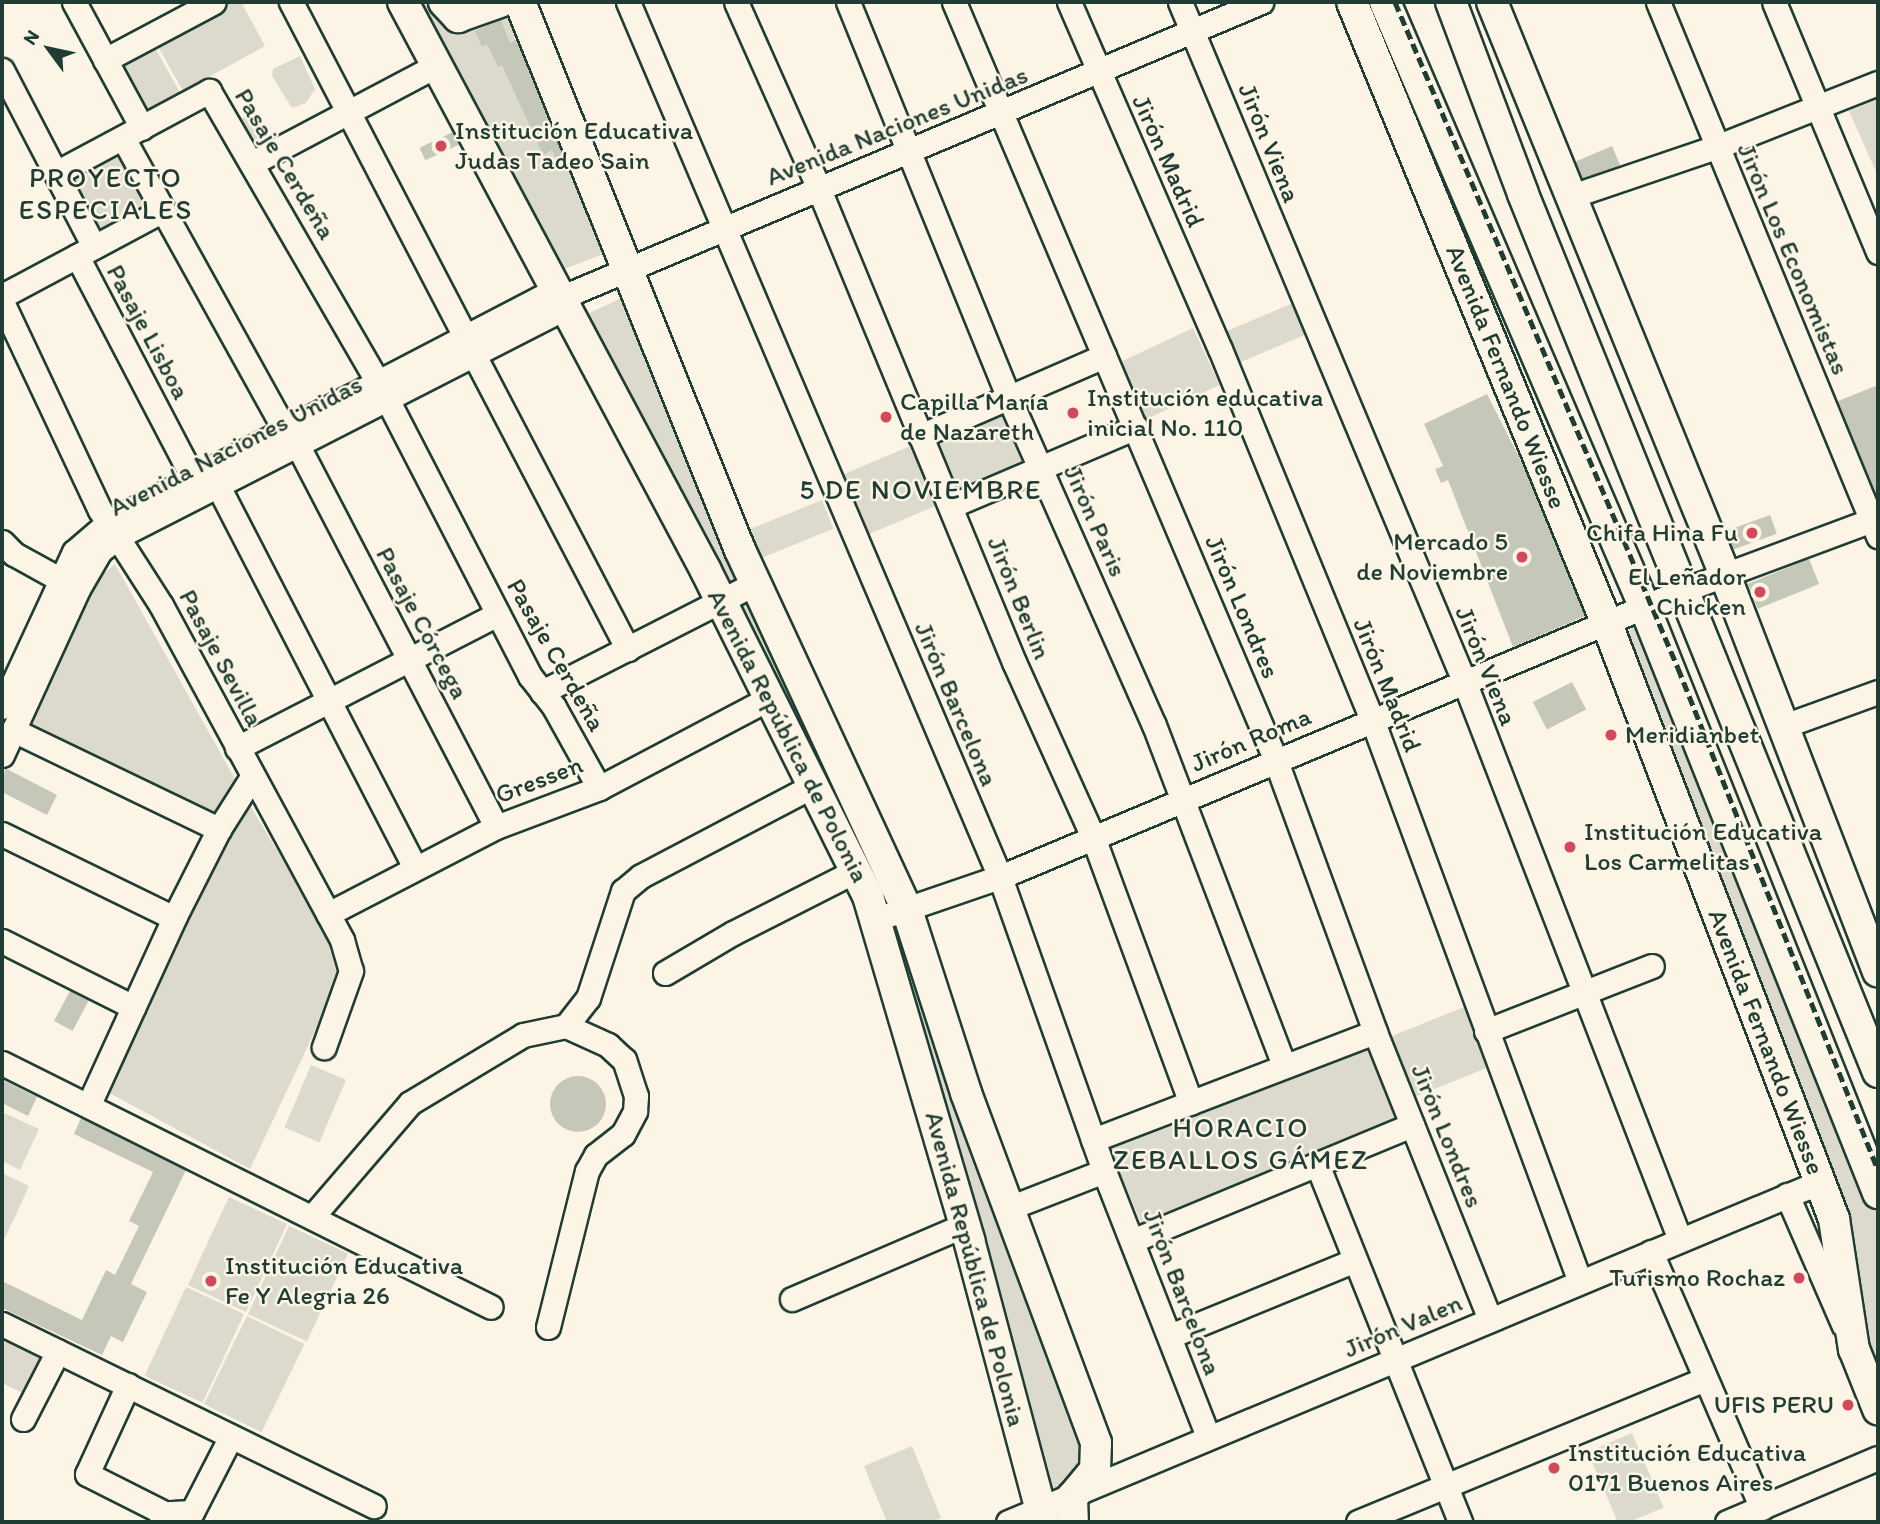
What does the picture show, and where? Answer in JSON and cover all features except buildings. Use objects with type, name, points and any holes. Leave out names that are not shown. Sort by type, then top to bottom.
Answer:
[{"type":"main road","name":"Avenida República de Polonia","points":[[403,2],[558,299],[726,610],[857,870],[877,919],[965,1225],[1042,1515]]},
{"type":"main road","points":[[444,2],[458,17],[500,2]]},
{"type":"main road","name":"Avenida República de Polonia","points":[[520,2],[760,592],[907,910],[1009,1208],[1096,1443],[1095,1469],[1072,1510]]},
{"type":"main road","name":"Avenida Fernando Wiesse","points":[[1352,2],[1607,624],[1834,1219],[1854,1349],[1878,1409]]},
{"type":"main road","name":"Avenida Fernando Wiesse","points":[[1385,2],[1645,608],[1878,1192]]},
{"type":"main road","points":[[1451,2],[1523,194],[1878,1072]]},
{"type":"main road","points":[[1492,2],[1726,575],[1878,971]]},
{"type":"main road","points":[[726,610],[760,592]]},
{"type":"street","name":"Pasaje Córcega","points":[[74,2],[105,60],[163,210],[291,437],[496,827]]},
{"type":"street","points":[[105,60],[186,8],[214,2]]},
{"type":"street","points":[[292,2],[628,649]]},
{"type":"street","name":"Jirón Barcelona","points":[[628,2],[1000,877],[1104,1171],[1208,1437]]},
{"type":"street","name":"Jirón Berlin","points":[[736,2],[819,189],[1014,662],[1093,838],[1191,1103]]},
{"type":"street","name":"Jirón Paris","points":[[848,2],[911,151],[1009,398],[1183,799],[1284,1066]]},
{"type":"street","name":"Jirón Londres","points":[[954,2],[1004,113],[1276,761],[1375,1032],[1490,1320]]},
{"type":"street","name":"Jirón Madrid","points":[[1069,2],[1220,349],[1372,719],[1580,1282]]},
{"type":"street","name":"Jirón Viena","points":[[1180,2],[1464,681],[1680,1240]]},
{"type":"street","name":"Avenida Naciones Unidas","points":[[2,706],[10,665],[69,584],[100,551],[114,529],[193,478],[291,437],[469,346],[540,298],[558,299],[629,267],[1099,73],[1193,31],[1235,8],[1261,2]]},
{"type":"street","name":"Jirón Los Economistas","points":[[1658,2],[1716,147],[1876,525]]},
{"type":"street","points":[[1774,2],[1818,107],[1869,202],[1878,252]]},
{"type":"street","points":[[254,162],[435,66]]},
{"type":"street","name":"Pasaje Lisboa","points":[[2,70],[10,104],[56,173],[86,251],[193,478]]},
{"type":"street","points":[[1572,196],[1716,147],[1878,83]]},
{"type":"street","name":"Pasaje Cerdeña","points":[[56,173],[209,90],[254,162],[382,390],[498,614],[599,788]]},
{"type":"street","points":[[2,296],[163,210]]},
{"type":"street","name":"Pasaje Sevilla","points":[[2,302],[114,529],[328,914],[351,971],[324,1047]]},
{"type":"street","points":[[920,436],[1104,356]]},
{"type":"street","points":[[951,506],[1136,427]]},
{"type":"street","name":"Avenida Naciones Unidas","points":[[114,529],[218,486],[291,437]]},
{"type":"street","points":[[218,486],[414,866]]},
{"type":"street","name":"Jirón Roma","points":[[877,919],[1000,877],[1685,590],[1876,525]]},
{"type":"street","points":[[2,542],[69,584]]},
{"type":"street","name":"Avenida Naciones Unidas","points":[[2,755],[69,584]]},
{"type":"street","points":[[542,692],[628,649],[726,610]]},
{"type":"street","points":[[237,748],[498,614]]},
{"type":"street","points":[[1784,726],[1878,692]]},
{"type":"street","name":"Gressen","points":[[328,914],[414,866],[496,827],[599,788],[770,698]]},
{"type":"street","points":[[13,730],[219,829]]},
{"type":"street","points":[[89,1104],[174,918],[219,829],[252,777]]},
{"type":"street","points":[[566,1026],[588,998],[623,891],[641,876],[814,785]]},
{"type":"street","points":[[2,834],[174,918]]},
{"type":"street","points":[[665,974],[733,933],[857,870]]},
{"type":"street","points":[[2,941],[133,1007]]},
{"type":"street","points":[[1486,1031],[1652,966]]},
{"type":"street","points":[[312,1217],[410,1103],[523,1035],[566,1026],[608,1045],[624,1060],[636,1096],[635,1111],[623,1134],[596,1154],[587,1171],[548,1327]]},
{"type":"street","points":[[1093,1140],[1375,1032]]},
{"type":"street","points":[[2,1063],[89,1104],[491,1307]]},
{"type":"street","points":[[1133,1240],[1412,1125]]},
{"type":"street","points":[[1317,1164],[1460,1522]]},
{"type":"street","points":[[1009,1208],[1104,1171]]},
{"type":"street","name":"Jirón Valen","points":[[1008,1522],[1072,1510],[1208,1437],[1820,1182]]},
{"type":"street","name":"Avenida Fernando Wiesse","points":[[1787,1195],[1854,1349]]},
{"type":"street","points":[[792,1299],[965,1225]]},
{"type":"street","points":[[1651,1252],[1762,1508]]},
{"type":"street","points":[[1170,1336],[1354,1260]]},
{"type":"street","points":[[4,1330],[58,1351],[374,1506]]},
{"type":"street","points":[[23,1419],[58,1351]]},
{"type":"street","points":[[1357,1522],[1705,1379]]},
{"type":"street","points":[[128,1385],[87,1474],[176,1519],[195,1508],[231,1436]]},
{"type":"street","points":[[1727,1522],[1878,1458]]},
{"type":"shaded area","points":[[232,2],[241,2],[265,46],[183,91],[156,43]]},
{"type":"shaded area","points":[[420,2],[515,10],[613,250],[562,270]]},
{"type":"shaded area","points":[[153,44],[180,93],[141,115],[114,66]]},
{"type":"shaded area","points":[[300,56],[315,89],[306,103],[292,108],[272,76],[273,69]]},
{"type":"shaded area","points":[[1878,99],[1878,176],[1849,111]]},
{"type":"shaded area","points":[[253,112],[273,143],[252,150],[239,120]]},
{"type":"shaded area","points":[[122,141],[159,210],[97,243],[60,174]]},
{"type":"shaded area","points":[[630,294],[885,886],[874,885],[585,315]]},
{"type":"shaded area","points":[[1293,303],[1306,334],[1234,365],[1220,334]]},
{"type":"shaded area","points":[[1193,328],[1220,385],[1146,419],[1120,362]]},
{"type":"shaded area","points":[[1007,410],[1027,460],[954,490],[934,440]]},
{"type":"shaded area","points":[[915,444],[940,504],[861,537],[836,478]]},
{"type":"shaded area","points":[[822,500],[834,529],[760,558],[749,530]]},
{"type":"shaded area","points":[[115,564],[240,788],[217,826],[19,732],[83,591]]},
{"type":"shaded area","points":[[1637,626],[1878,1201],[1878,1388],[1624,631]]},
{"type":"shaded area","points":[[245,797],[342,959],[335,988],[250,1169],[100,1088]]},
{"type":"shaded area","points":[[889,919],[895,924],[1091,1444],[1080,1477],[1053,1489],[1047,1487]]},
{"type":"shaded area","points":[[1464,1007],[1488,1067],[1411,1098],[1387,1038]]},
{"type":"shaded area","points":[[1372,1035],[1407,1117],[1144,1229],[1109,1147]]},
{"type":"shaded area","points":[[311,1065],[346,1080],[319,1142],[284,1128]]},
{"type":"shaded area","points":[[2,1112],[39,1129],[20,1170],[2,1161]]},
{"type":"shaded area","points":[[2,1173],[29,1186],[5,1238],[2,1237]]},
{"type":"shaded area","points":[[229,1197],[287,1224],[246,1312],[188,1285]]},
{"type":"shaded area","points":[[289,1226],[348,1253],[307,1341],[248,1314]]},
{"type":"shaded area","points":[[186,1287],[244,1314],[203,1403],[145,1376]]},
{"type":"shaded area","points":[[247,1316],[305,1344],[262,1432],[204,1404]]},
{"type":"shaded area","points":[[7,1338],[47,1358],[29,1396],[2,1383],[2,1348]]},
{"type":"shaded area","points":[[1632,1433],[1664,1508],[1630,1522],[1618,1522],[1588,1452]]},
{"type":"shaded area","points":[[912,1446],[941,1518],[931,1522],[887,1522],[864,1466]]},
{"type":"railway","points":[[1395,2],[1678,668],[1878,1170]]},
{"type":"place","name":"Institución Educativa Judas Tadeo Sain","points":[[441,146]]},
{"type":"place","name":"Institución educativa inicial No. 110","points":[[1073,413]]},
{"type":"place","name":"Capilla María de Nazareth","points":[[886,417]]},
{"type":"place","name":"Chifa Hina Fu","points":[[1752,533]]},
{"type":"place","name":"Mercado 5 de Noviembre","points":[[1522,557]]},
{"type":"place","name":"El Leñador Chicken","points":[[1760,592]]},
{"type":"place","name":"Meridianbet","points":[[1611,735]]},
{"type":"place","name":"Institución Educativa Los Carmelitas","points":[[1570,847]]},
{"type":"place","name":"Turismo Rochaz","points":[[1799,1278]]},
{"type":"place","name":"Institución Educativa Fe Y Alegria 26","points":[[211,1281]]},
{"type":"place","name":"UFIS PERU","points":[[1848,1405]]},
{"type":"place","name":"Institución Educativa 0171 Buenos Aires","points":[[1554,1468]]},
{"type":"district","name":"PROYECTO ESPECIALES","points":[[106,193]]},
{"type":"district","name":"5 DE NOVIEMBRE","points":[[921,489]]},
{"type":"district","name":"HORACIO ZEBALLOS GÁMEZ","points":[[1241,1143]]}]
